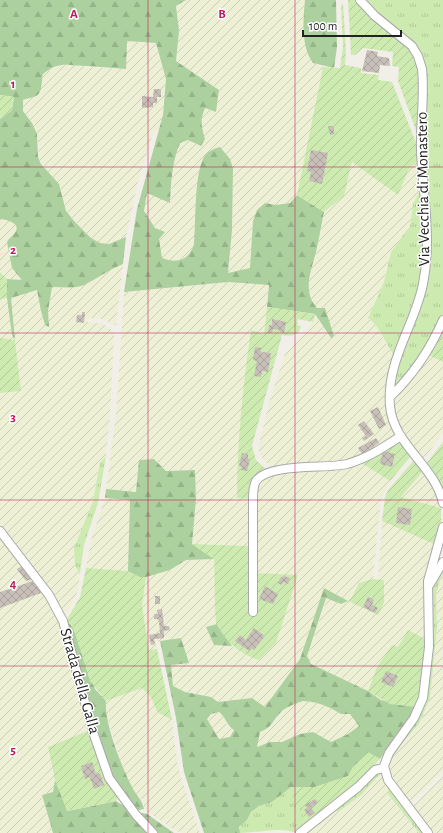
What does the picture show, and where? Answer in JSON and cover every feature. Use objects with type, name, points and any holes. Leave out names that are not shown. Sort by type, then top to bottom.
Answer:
[{"type":"street","name":"Via Vecchia di Monastero","points":[[360,0],[375,16],[412,46],[419,59],[422,73],[421,150],[427,220],[425,276],[422,291],[395,362],[390,397],[393,420],[402,436],[435,482],[443,503]]},
{"type":"street","points":[[390,397],[418,366],[443,320]]},
{"type":"street","points":[[253,612],[252,506],[254,486],[257,480],[264,475],[285,468],[330,467],[356,461],[368,456],[402,436]]},
{"type":"street","points":[[428,833],[390,783],[384,768],[387,757],[413,721],[422,700],[429,647],[428,587],[430,573],[443,527]]},
{"type":"street","name":"Strada della Galla","points":[[0,531],[45,590],[63,621],[93,732],[109,778],[136,815],[153,833]]},
{"type":"street","points":[[428,587],[443,562]]},
{"type":"street","points":[[300,833],[358,787],[375,770],[384,768]]},
{"type":"green space","points":[[0,0],[186,0],[176,6],[179,31],[176,61],[219,90],[216,112],[205,108],[203,112],[202,123],[205,139],[201,146],[188,140],[180,143],[177,150],[171,180],[170,203],[147,193],[144,211],[155,228],[165,232],[159,239],[162,258],[173,261],[182,259],[189,254],[192,249],[194,244],[198,175],[204,157],[207,153],[220,147],[230,159],[233,168],[232,230],[228,273],[250,268],[253,221],[257,210],[265,203],[276,205],[290,203],[297,195],[324,212],[310,274],[309,288],[312,301],[317,308],[325,308],[334,336],[331,338],[315,314],[267,307],[269,285],[228,282],[124,292],[137,209],[163,115],[166,79],[156,43],[127,41],[126,69],[59,65],[43,74],[41,90],[38,94],[34,97],[23,100],[23,111],[32,123],[37,134],[38,157],[41,164],[59,184],[66,211],[91,238],[100,243],[109,244],[126,237],[123,264],[84,285],[68,288],[52,287],[48,311],[49,327],[45,325],[37,290],[11,298],[15,340],[12,335],[7,298],[7,279],[22,280],[12,268],[7,242],[14,234],[17,227],[13,223],[0,219],[0,119],[12,110],[14,97],[0,95]]},
{"type":"green space","points":[[186,0],[305,0],[303,18],[313,63],[323,67],[297,195],[290,203],[276,205],[265,203],[253,221],[250,269],[228,274],[232,230],[233,179],[200,167],[194,244],[191,252],[182,260],[172,262],[162,258],[155,228],[144,211],[147,192],[170,203],[173,165],[180,143],[188,139],[205,139],[201,126],[201,119],[205,108],[216,111],[219,90],[176,61],[179,31],[176,6]]},
{"type":"green space","points":[[305,0],[336,0],[337,47],[334,68],[313,63],[309,57],[306,49],[304,33]]},
{"type":"green space","points":[[348,0],[356,0],[403,41],[414,55],[418,65],[420,77],[418,136],[398,81],[399,67],[392,66],[393,52],[363,48],[355,55],[351,55]]},
{"type":"green space","points":[[363,0],[443,0],[443,314],[426,350],[392,391],[395,373],[424,290],[423,149],[389,24]]},
{"type":"green space","points":[[343,3],[346,50],[345,65],[361,68],[361,73],[379,75],[378,80],[392,82],[418,148],[419,160],[409,169],[398,195],[352,162],[344,196],[324,212],[297,195],[323,67],[340,68],[343,47],[341,6]]},
{"type":"green space","points":[[126,41],[156,43],[166,79],[163,115],[159,131],[154,130],[138,182],[126,237],[109,244],[100,243],[91,238],[66,211],[59,184],[53,179],[38,157],[39,146],[32,123],[25,116],[22,106],[23,100],[36,96],[41,88],[43,74],[57,66],[72,64],[86,67],[126,69]]},
{"type":"green space","points":[[0,95],[14,97],[12,110],[0,119]]},
{"type":"green space","points":[[419,160],[422,187],[413,204],[410,226],[387,266],[384,282],[368,318],[376,324],[387,346],[395,357],[388,396],[398,435],[356,459],[274,469],[262,459],[258,448],[270,399],[285,354],[313,322],[315,314],[330,338],[334,336],[313,303],[309,292],[309,273],[316,253],[324,212],[333,206],[348,182],[352,161],[398,195],[409,169]]},
{"type":"green space","points":[[422,187],[425,226],[421,282],[395,357],[380,331],[368,318],[384,282],[391,252],[410,226],[413,204]]},
{"type":"green space","points":[[0,219],[11,220],[15,224],[15,234],[10,238],[22,280],[7,279],[0,272]]},
{"type":"green space","points":[[123,264],[116,326],[102,319],[88,318],[87,322],[103,324],[112,330],[114,335],[110,415],[106,456],[100,463],[93,501],[82,530],[76,540],[75,566],[80,574],[78,590],[73,603],[63,617],[0,527],[0,393],[21,391],[15,341],[0,338],[0,299],[7,298],[12,335],[15,339],[11,298],[37,289],[45,325],[49,327],[48,311],[52,287],[67,288],[84,285],[106,271]]},
{"type":"green space","points":[[0,272],[7,279],[7,298],[0,299]]},
{"type":"green space","points":[[228,282],[269,285],[264,334],[251,330],[237,498],[250,499],[249,546],[192,544],[196,499],[195,470],[166,471],[154,459],[139,460],[136,492],[106,489],[116,414],[124,292]]},
{"type":"green space","points":[[267,307],[315,314],[313,322],[298,319],[297,325],[301,326],[300,330],[296,334],[282,335],[252,446],[256,460],[268,471],[262,473],[250,499],[237,498],[241,414],[251,330],[264,334]]},
{"type":"green space","points":[[443,326],[443,362],[429,355]]},
{"type":"green space","points":[[0,338],[15,340],[21,391],[0,393]]},
{"type":"green space","points":[[429,355],[443,362],[443,433],[423,460],[397,423],[393,404],[397,396]]},
{"type":"green space","points":[[401,439],[412,455],[390,481],[360,462]]},
{"type":"green space","points":[[443,442],[443,495],[426,464]]},
{"type":"green space","points":[[106,456],[98,503],[84,545],[80,574],[75,566],[74,548],[93,501],[100,463]]},
{"type":"green space","points":[[154,459],[166,471],[195,470],[196,499],[192,544],[214,559],[186,560],[170,570],[146,577],[139,577],[128,571],[130,500],[105,498],[106,489],[136,492],[139,460]]},
{"type":"green space","points":[[415,459],[423,471],[401,497],[441,508],[441,525],[436,545],[382,521],[385,497],[388,490]]},
{"type":"green space","points":[[360,462],[390,481],[381,499],[373,579],[359,583],[352,597],[348,600],[377,615],[384,603],[384,580],[378,580],[382,521],[436,545],[424,578],[427,640],[408,631],[397,648],[377,667],[368,691],[311,664],[307,656],[327,598],[341,604],[348,601],[324,589],[300,659],[265,708],[259,702],[242,699],[218,702],[211,697],[185,692],[173,686],[171,665],[189,663],[181,638],[156,642],[157,649],[149,650],[142,606],[146,577],[170,570],[186,560],[214,559],[217,624],[206,627],[214,644],[232,646],[249,657],[259,660],[276,643],[298,576],[255,573],[255,495],[259,482],[275,473]]},
{"type":"green space","points":[[423,471],[440,499],[441,508],[400,497]]},
{"type":"green space","points":[[105,498],[130,500],[128,571],[86,568],[90,543]]},
{"type":"green space","points":[[0,535],[44,592],[59,618],[90,730],[48,747],[55,780],[53,792],[42,795],[53,833],[0,833]]},
{"type":"green space","points":[[192,544],[249,546],[251,616],[255,615],[255,573],[298,575],[276,643],[259,660],[246,655],[229,642],[217,625],[215,613],[214,559]]},
{"type":"green space","points":[[443,566],[443,573],[436,593],[437,628],[430,698],[419,724],[395,751],[415,724],[425,703],[432,640],[432,586]]},
{"type":"green space","points":[[86,568],[128,571],[139,577],[146,577],[142,606],[149,650],[157,649],[172,720],[157,712],[151,697],[142,688],[106,701],[90,681],[74,630],[66,621],[80,597]]},
{"type":"green space","points":[[443,573],[443,771],[411,803],[393,779],[389,765],[395,751],[415,730],[424,714],[433,674],[437,628],[436,593]]},
{"type":"green space","points":[[373,579],[384,580],[384,603],[378,615],[348,601],[352,597],[359,583]]},
{"type":"green space","points":[[324,588],[348,601],[341,604],[326,598],[307,656],[311,664],[368,691],[381,700],[416,707],[411,718],[380,759],[368,753],[353,767],[349,776],[315,787],[291,787],[272,802],[259,806],[251,812],[247,820],[239,827],[240,833],[204,833],[184,772],[176,718],[160,641],[181,638],[189,663],[171,665],[173,686],[185,692],[211,697],[218,702],[252,698],[265,707],[300,659]],"holes":[[[303,701],[323,705],[341,714],[350,714],[359,726],[348,734],[331,742],[313,732],[300,734],[282,742],[270,742],[257,747],[260,732],[270,726],[277,716],[285,709]],[[219,712],[229,726],[234,730],[230,737],[219,739],[207,719],[211,714]]]},
{"type":"green space","points":[[65,621],[70,624],[74,630],[95,689],[106,701],[110,732],[118,755],[127,777],[142,802],[144,809],[135,811],[114,781],[96,733]]},
{"type":"green space","points":[[217,624],[232,646],[214,645],[206,627]]},
{"type":"green space","points":[[408,630],[427,640],[421,690],[416,707],[390,704],[368,691],[377,667],[392,645],[398,647]]},
{"type":"green space","points":[[142,688],[151,697],[157,712],[172,720],[178,768],[200,833],[182,833],[173,829],[144,809],[143,802],[131,787],[119,756],[105,710],[106,701]]},
{"type":"green space","points":[[303,701],[319,702],[341,714],[350,713],[360,726],[348,734],[331,742],[312,732],[300,734],[282,742],[270,742],[257,747],[260,732],[272,725],[280,713],[290,705]]},
{"type":"green space","points":[[219,712],[223,715],[227,726],[234,730],[230,737],[219,739],[207,719],[211,714]]},
{"type":"green space","points":[[90,730],[119,796],[116,801],[67,811],[55,780],[48,747]]},
{"type":"green space","points":[[368,752],[380,759],[359,782],[309,823],[293,802],[293,787],[315,787],[348,776],[353,767]]},
{"type":"green space","points":[[376,771],[381,773],[361,795],[338,812],[335,808]]},
{"type":"green space","points":[[381,773],[388,786],[388,794],[419,833],[304,833],[335,808],[352,802],[368,788]]},
{"type":"green space","points":[[443,776],[443,833],[431,833],[413,806]]},
{"type":"green space","points":[[55,780],[68,811],[116,801],[129,809],[151,833],[53,833],[42,795],[53,792]]},
{"type":"green space","points":[[388,786],[424,833],[419,833],[388,794]]},
{"type":"green space","points":[[293,787],[293,802],[309,823],[297,833],[277,830],[240,833],[239,831],[241,824],[247,820],[251,812],[259,806],[272,802]]},
{"type":"green space","points":[[137,814],[147,814],[174,833],[155,833]]},
{"type":"building","points":[[367,50],[378,52],[377,56],[389,58],[390,66],[380,65],[379,73],[362,71]]},
{"type":"building","points":[[154,89],[161,89],[161,97],[157,97],[157,103],[153,103],[153,107],[142,108],[142,96],[153,97]]},
{"type":"building","points":[[328,126],[334,126],[334,134],[330,135]]},
{"type":"building","points":[[311,150],[328,153],[322,184],[309,181],[311,172],[307,171]]},
{"type":"building","points":[[82,312],[85,312],[84,323],[76,322],[77,315],[82,315]]},
{"type":"building","points":[[272,319],[286,322],[284,333],[280,332],[280,330],[273,329],[272,333],[268,333],[269,325],[272,325]]},
{"type":"building","points":[[255,347],[261,348],[261,352],[271,353],[268,372],[262,371],[261,377],[254,376],[257,361],[253,360]]},
{"type":"building","points":[[378,407],[386,425],[379,429],[370,411]]},
{"type":"building","points":[[364,421],[374,434],[364,441],[362,438],[366,436],[358,425]]},
{"type":"building","points":[[376,438],[379,443],[362,454],[358,448]]},
{"type":"building","points":[[383,451],[395,454],[392,467],[380,464]]},
{"type":"building","points":[[242,453],[248,454],[248,459],[250,459],[247,471],[241,470],[242,467],[239,466]]},
{"type":"building","points":[[398,507],[412,509],[410,525],[396,523]]},
{"type":"building","points":[[22,566],[31,579],[26,581],[17,569]]},
{"type":"building","points":[[284,576],[290,578],[288,584],[283,582],[282,585],[278,583],[280,578]]},
{"type":"building","points":[[33,581],[41,593],[0,608],[0,592]]},
{"type":"building","points":[[265,586],[278,594],[273,604],[259,599]]},
{"type":"building","points":[[155,596],[160,596],[160,604],[155,604]]},
{"type":"building","points":[[368,597],[374,600],[372,605],[378,608],[375,613],[363,607]]},
{"type":"building","points":[[162,609],[164,626],[169,626],[170,630],[164,631],[164,638],[154,639],[155,644],[151,645],[149,635],[160,633],[159,621],[154,619],[154,614],[158,614],[157,610]]},
{"type":"building","points":[[254,628],[265,636],[254,650],[251,648],[249,651],[235,641],[240,635],[246,640]]},
{"type":"building","points":[[386,671],[398,676],[393,687],[381,682]]},
{"type":"building","points":[[92,762],[96,774],[100,773],[104,785],[94,789],[90,777],[85,779],[81,766]]},
{"type":"building","points":[[315,799],[318,802],[311,808],[315,813],[309,817],[304,810],[307,808],[305,805]]}]
